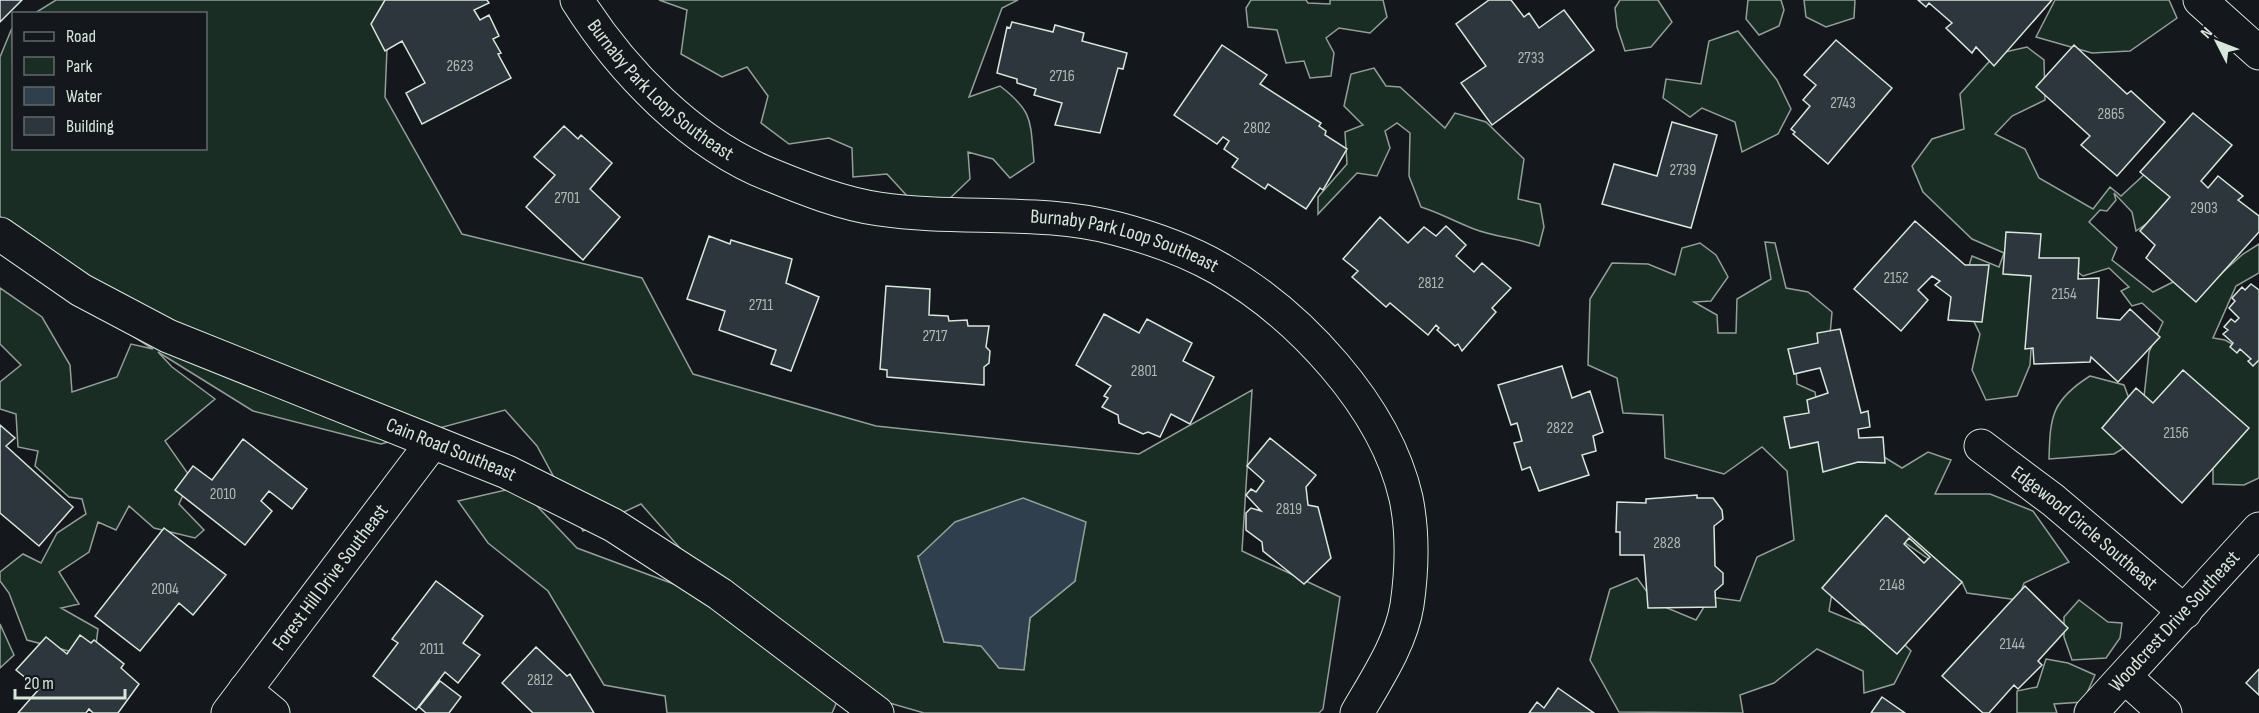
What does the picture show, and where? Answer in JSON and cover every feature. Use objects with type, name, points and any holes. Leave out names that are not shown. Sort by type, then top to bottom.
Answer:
[{"type":"street","name":"Burnaby Park Loop Southeast","points":[[577,0],[596,30],[631,73],[674,113],[721,148],[767,174],[822,194],[878,209],[1064,219],[1117,228],[1170,246],[1219,269],[1269,304],[1314,344],[1359,396],[1389,451],[1406,497],[1412,550],[1406,608],[1386,663],[1356,713]]},
{"type":"street","points":[[2200,0],[2259,53]]},
{"type":"street","name":"Cain Road Southeast","points":[[0,234],[81,290],[168,336],[507,472],[613,525],[720,594],[877,713]]},
{"type":"street","name":"Forest Hill Drive Southeast","points":[[237,701],[432,443]]},
{"type":"street","name":"Edgewood Circle Southeast","points":[[1981,446],[2053,500],[2185,612]]},
{"type":"street","name":"Woodcrest Drive Southeast","points":[[2091,713],[2259,529]]},
{"type":"street","points":[[2125,677],[2164,713]]},
{"type":"street","points":[[237,701],[273,713]]},
{"type":"green space","points":[[56,0],[389,0],[385,97],[462,234],[642,278],[693,374],[876,426],[1139,454],[1252,390],[1242,551],[1340,597],[1323,709],[1319,713],[924,713],[838,688],[839,697],[832,713],[667,713],[665,696],[604,685],[548,591],[488,543],[458,501],[519,487],[577,548],[773,621],[716,589],[641,504],[583,531],[537,446],[505,410],[381,444],[253,411],[158,352],[172,367],[215,399],[165,441],[191,478],[179,504],[204,530],[195,538],[154,528],[129,506],[116,530],[98,522],[89,552],[59,572],[79,604],[61,608],[98,629],[95,652],[76,653],[27,640],[9,593],[0,581],[0,572],[23,554],[41,563],[57,533],[86,514],[82,499],[69,497],[35,466],[38,451],[18,447],[16,414],[0,409],[0,382],[21,365],[0,344],[0,288],[42,317],[70,365],[72,392],[117,377],[131,344],[153,349],[67,294],[0,228],[0,57],[12,28],[12,150],[207,150],[207,12],[37,12]],"holes":[[[918,556],[1075,581],[1030,618],[1024,669],[999,668],[982,646],[944,642]]]},
{"type":"green space","points":[[659,0],[1018,0],[1002,8],[969,97],[1000,86],[1019,103],[1028,118],[1034,162],[1010,178],[993,159],[968,152],[970,179],[944,204],[909,198],[887,174],[853,177],[852,148],[829,138],[789,144],[761,123],[768,96],[747,67],[722,77],[681,54],[687,10]]},
{"type":"green space","points":[[1251,0],[1306,0],[1308,3],[1330,4],[1330,0],[1383,0],[1387,17],[1370,33],[1339,28],[1326,38],[1334,53],[1331,76],[1310,78],[1304,61],[1286,63],[1277,30],[1248,27],[1246,8]]},
{"type":"green space","points":[[1620,0],[1658,0],[1672,22],[1651,47],[1625,51],[1617,27],[1615,8]]},
{"type":"green space","points":[[1748,0],[1781,0],[1784,10],[1779,26],[1759,35],[1746,19]]},
{"type":"green space","points":[[1804,0],[1855,0],[1854,18],[1826,27],[1806,17]]},
{"type":"green space","points":[[2055,0],[2169,0],[2177,18],[2130,51],[2092,53],[2036,37]]},
{"type":"green space","points":[[1738,31],[1777,80],[1791,109],[1778,134],[1742,152],[1735,122],[1702,108],[1690,117],[1663,98],[1666,79],[1701,84],[1709,41]]},
{"type":"green space","points":[[2027,47],[2044,60],[2045,100],[2012,116],[1995,134],[2025,149],[2039,178],[2093,209],[2110,187],[2121,196],[2147,172],[2180,200],[2136,231],[2132,212],[2114,193],[2116,200],[2107,211],[2100,210],[2089,222],[2117,248],[2112,260],[2153,292],[2177,280],[2195,297],[2243,254],[2259,244],[2259,273],[2236,286],[2213,338],[2225,340],[2259,359],[2259,478],[2244,485],[2213,484],[2213,460],[2144,397],[2149,352],[2163,322],[2142,303],[2132,306],[2121,291],[2129,287],[2109,268],[2083,276],[2060,259],[2031,350],[2030,365],[2017,396],[1986,400],[1972,370],[1980,334],[1967,305],[1966,279],[1972,256],[1999,267],[2004,253],[1972,239],[1923,192],[1912,166],[1932,139],[1964,129],[1960,94],[1996,54]]},
{"type":"green space","points":[[1374,68],[1386,86],[1400,87],[1445,128],[1455,113],[1486,122],[1524,159],[1518,199],[1540,204],[1544,227],[1539,246],[1482,232],[1421,207],[1409,176],[1410,133],[1397,123],[1385,131],[1390,148],[1377,176],[1357,173],[1318,214],[1318,197],[1347,164],[1345,132],[1363,125],[1344,106],[1351,74]]},
{"type":"green space","points":[[1765,242],[1775,243],[1786,288],[1808,292],[1832,312],[1829,346],[1796,368],[1797,384],[1815,392],[1819,417],[1902,468],[1928,452],[1951,460],[1935,494],[1990,494],[2033,511],[2069,562],[2024,583],[2018,600],[1967,593],[1962,582],[1892,534],[1834,581],[1829,611],[1901,641],[1911,651],[1894,684],[1864,693],[1863,671],[1817,649],[1774,683],[1740,695],[1743,713],[1619,712],[1590,660],[1610,589],[1637,578],[1655,603],[1696,620],[1710,597],[1740,601],[1757,557],[1794,540],[1787,471],[1762,447],[1724,474],[1665,458],[1663,415],[1623,413],[1617,378],[1588,365],[1590,299],[1612,263],[1648,264],[1675,275],[1682,248],[1700,243],[1716,255],[1728,277],[1711,301],[1694,302],[1717,315],[1718,333],[1736,333],[1737,299],[1771,279]]},
{"type":"green space","points":[[2090,376],[2124,385],[2135,415],[2137,440],[2114,454],[2049,459],[2050,431],[2056,410],[2068,393]]},
{"type":"green space","points":[[2079,600],[2108,622],[2122,623],[2120,638],[2106,658],[2072,660],[2064,637],[2064,617]]},
{"type":"green space","points":[[0,624],[14,655],[0,668]]},
{"type":"green space","points":[[2046,659],[2068,663],[2095,675],[2083,702],[2054,704],[2057,713],[2017,713],[2017,691],[2037,687]]},
{"type":"water","points":[[1023,498],[1086,522],[1075,581],[1030,618],[1024,670],[999,668],[981,646],[944,642],[918,557],[955,522]]},
{"type":"building","points":[[0,0],[22,0],[0,22]]},
{"type":"building","points":[[385,0],[487,0],[489,3],[474,10],[480,20],[489,15],[499,36],[493,39],[501,53],[498,54],[511,78],[422,124],[406,93],[425,83],[402,41],[385,51],[371,24]]},
{"type":"building","points":[[1489,0],[1511,0],[1524,17],[1529,13],[1539,28],[1564,10],[1594,50],[1492,125],[1461,83],[1486,66],[1456,24]]},
{"type":"building","points":[[1918,0],[2052,0],[1994,66],[1976,47],[1972,53],[1946,28],[1952,23],[1929,3],[1926,7]]},
{"type":"building","points":[[1012,22],[1053,32],[1055,25],[1084,33],[1082,41],[1127,53],[1123,69],[1118,68],[1100,133],[1055,125],[1062,103],[1034,95],[1036,89],[1017,83],[1017,79],[997,73],[1007,27],[1010,28]]},
{"type":"building","points":[[1836,40],[1892,88],[1828,164],[1793,134],[1795,132],[1791,129],[1810,106],[1803,100],[1816,85],[1804,75]]},
{"type":"building","points":[[1222,45],[1267,75],[1260,84],[1321,123],[1319,126],[1326,131],[1325,135],[1347,149],[1323,190],[1320,188],[1306,209],[1268,184],[1265,189],[1232,167],[1238,159],[1224,149],[1229,141],[1223,137],[1217,144],[1174,115]]},
{"type":"building","points":[[2074,45],[2127,94],[2131,91],[2165,122],[2117,176],[2081,145],[2090,136],[2036,87]]},
{"type":"building","points":[[2193,113],[2232,145],[2201,181],[2208,188],[2218,176],[2243,196],[2238,200],[2259,216],[2259,232],[2196,302],[2146,258],[2155,245],[2140,231],[2170,197],[2140,172]]},
{"type":"building","points":[[1672,122],[1717,135],[1691,228],[1602,204],[1614,164],[1657,176]]},
{"type":"building","points":[[564,126],[578,139],[581,135],[612,163],[590,189],[620,217],[583,260],[526,207],[555,175],[534,157]]},
{"type":"building","points":[[1380,217],[1408,243],[1424,227],[1436,236],[1446,226],[1466,245],[1456,256],[1474,272],[1482,263],[1511,288],[1492,308],[1496,312],[1462,351],[1458,344],[1455,346],[1437,330],[1439,328],[1436,325],[1428,335],[1390,303],[1386,307],[1352,277],[1358,271],[1343,259]]},
{"type":"building","points":[[1915,221],[1965,265],[1989,265],[1982,322],[1948,320],[1951,297],[1935,285],[1940,281],[1932,276],[1918,290],[1928,300],[1901,331],[1854,289]]},
{"type":"building","points":[[2006,232],[2041,234],[2039,258],[2079,258],[2078,279],[2099,278],[2097,318],[2120,320],[2130,309],[2160,337],[2118,382],[2091,357],[2090,362],[2034,364],[2033,348],[2025,349],[2031,276],[2003,274]]},
{"type":"building","points":[[709,236],[730,244],[731,240],[792,259],[786,283],[819,297],[791,371],[771,364],[776,350],[719,330],[725,311],[687,299]]},
{"type":"building","points":[[2251,284],[2259,290],[2259,360],[2253,366],[2248,361],[2251,359],[2240,349],[2237,353],[2230,347],[2233,343],[2223,334],[2228,330],[2224,327],[2231,319],[2235,322],[2239,318],[2229,308],[2235,301],[2232,298],[2242,287],[2245,290]]},
{"type":"building","points":[[886,286],[930,289],[929,315],[948,316],[949,321],[967,320],[968,326],[989,326],[986,347],[990,351],[989,363],[984,367],[984,385],[887,377],[887,370],[880,369]]},
{"type":"building","points":[[1104,314],[1139,333],[1147,319],[1192,343],[1183,361],[1214,377],[1190,424],[1171,414],[1160,437],[1148,432],[1143,434],[1119,423],[1118,415],[1102,407],[1108,398],[1104,396],[1111,386],[1076,365]]},
{"type":"building","points":[[1840,329],[1861,413],[1868,411],[1870,427],[1858,429],[1859,438],[1883,437],[1885,463],[1858,462],[1823,472],[1818,442],[1790,448],[1784,417],[1809,413],[1807,400],[1828,393],[1820,368],[1794,374],[1788,349],[1818,343],[1817,333]]},
{"type":"building","points":[[1562,366],[1572,398],[1590,391],[1603,432],[1593,436],[1596,451],[1582,455],[1589,475],[1539,491],[1530,467],[1522,470],[1514,443],[1522,441],[1517,423],[1511,425],[1498,385]]},
{"type":"building","points":[[2183,370],[2249,428],[2182,503],[2102,428],[2136,388],[2153,403]]},
{"type":"building","points":[[0,425],[15,438],[6,446],[73,507],[39,546],[0,513]]},
{"type":"building","points":[[1270,438],[1316,475],[1306,487],[1308,505],[1318,507],[1331,558],[1304,584],[1263,551],[1262,542],[1246,530],[1246,513],[1251,508],[1261,511],[1246,495],[1251,489],[1256,492],[1264,481],[1247,466]]},
{"type":"building","points":[[243,439],[307,489],[292,509],[269,491],[261,501],[272,511],[245,545],[175,490],[193,466],[212,480]]},
{"type":"building","points":[[1697,495],[1697,498],[1713,498],[1722,510],[1723,519],[1714,526],[1715,566],[1723,573],[1723,584],[1715,591],[1716,607],[1648,608],[1644,555],[1620,555],[1620,532],[1616,532],[1617,502],[1646,503],[1646,499]]},
{"type":"building","points":[[1886,515],[1962,582],[1897,654],[1822,588]],"holes":[[[1909,538],[1930,557],[1924,563],[1904,544]]]},
{"type":"building","points":[[164,528],[226,575],[193,615],[179,603],[140,651],[95,616]]},
{"type":"building","points":[[436,581],[483,616],[463,643],[480,655],[458,683],[445,672],[416,710],[373,676],[398,643],[392,639]]},
{"type":"building","points":[[2025,586],[2068,628],[2038,661],[2042,665],[2018,689],[2014,685],[1989,713],[1983,713],[1942,676]]},
{"type":"building","points":[[80,635],[91,643],[94,640],[124,664],[121,668],[139,684],[118,713],[93,713],[89,709],[86,713],[18,713],[39,689],[16,670],[46,637],[67,654]]},
{"type":"building","points":[[536,647],[567,676],[570,674],[594,713],[533,713],[502,683]]},
{"type":"building","points":[[2259,669],[2259,695],[2246,683]]},
{"type":"building","points":[[440,681],[461,697],[449,713],[426,713],[419,707]]},
{"type":"building","points":[[1558,688],[1594,713],[1529,713],[1537,702],[1544,708]]},
{"type":"building","points":[[1882,697],[1905,713],[1871,713]]}]
